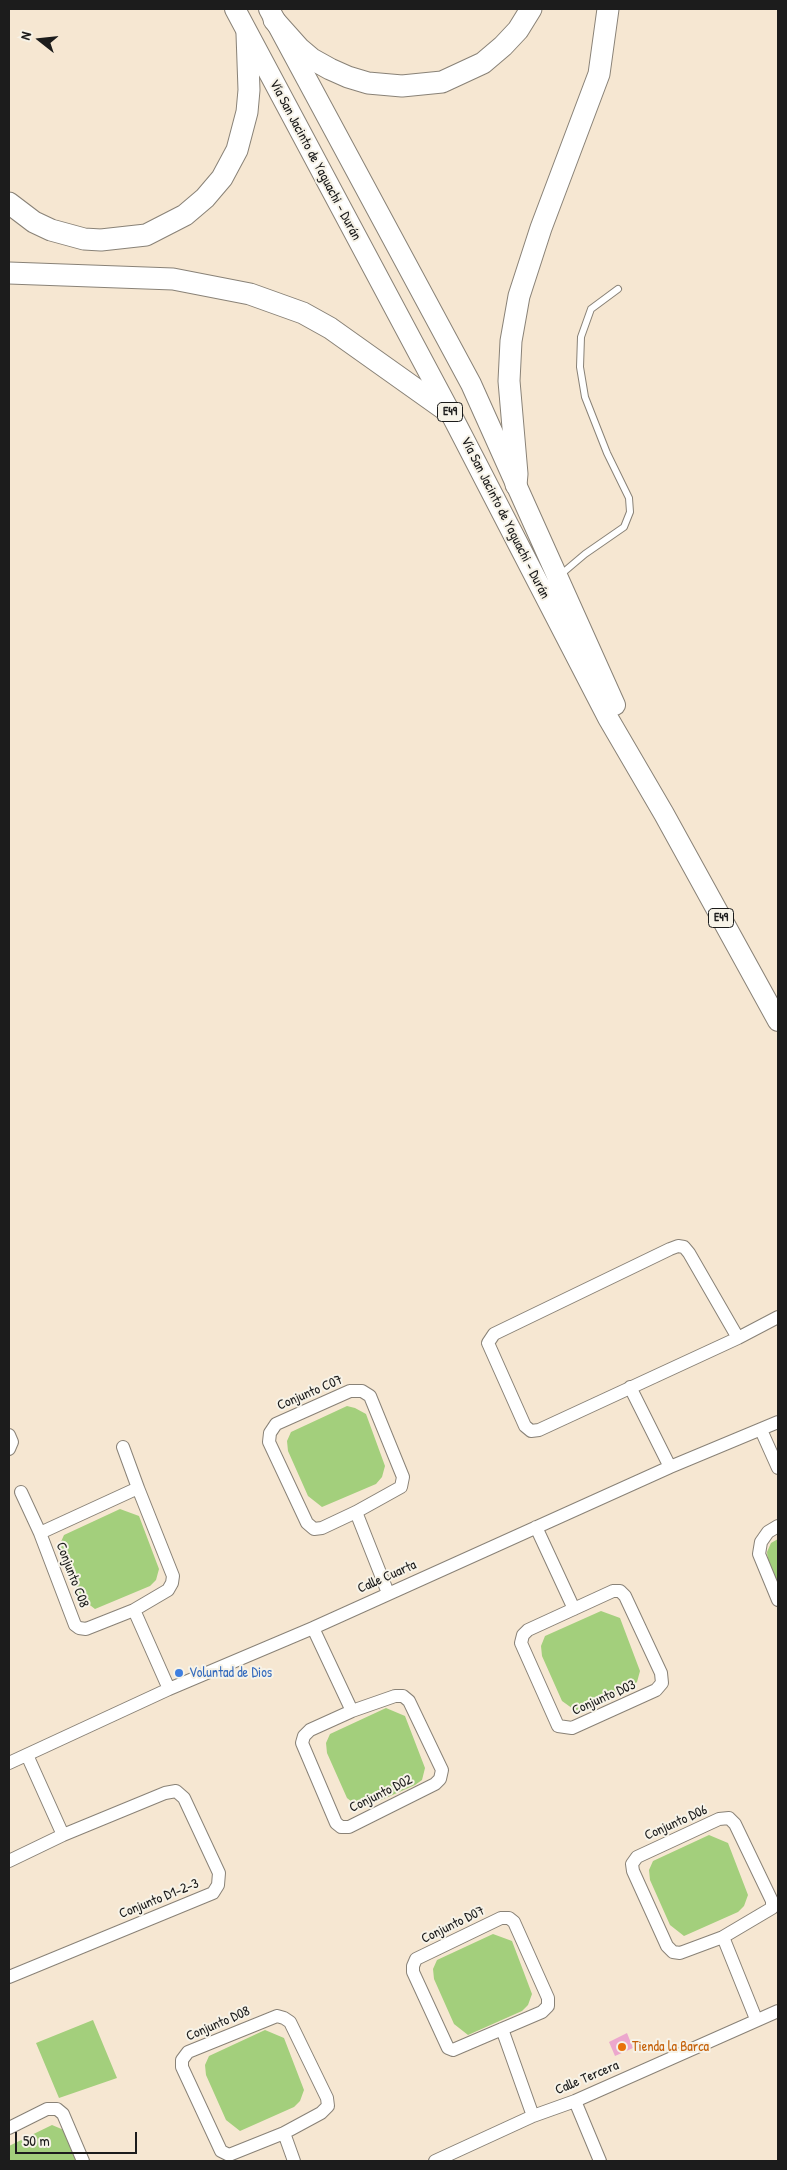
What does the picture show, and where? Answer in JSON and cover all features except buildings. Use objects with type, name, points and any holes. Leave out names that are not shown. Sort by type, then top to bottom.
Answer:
[{"type":"highway","points":[[272,14],[299,48],[312,59],[330,69],[368,83],[402,86],[442,82],[482,63],[503,46],[518,30],[531,9]]},
{"type":"highway","points":[[516,485],[517,474],[509,381],[511,341],[518,305],[540,228],[599,74],[608,9]]},
{"type":"highway","points":[[9,203],[34,222],[51,230],[67,235],[101,240],[146,235],[185,215],[205,198],[222,178],[237,150],[247,112],[249,90],[247,34]]},
{"type":"highway","points":[[9,273],[173,279],[250,294],[303,313],[330,328],[451,414]]},
{"type":"main road","name":"Vía San Jacinto de Yaguachi - Durán","points":[[235,9],[451,414],[608,718],[664,814],[778,1021]]},
{"type":"main road","name":"Vía San Jacinto de Yaguachi - Durán","points":[[272,14],[471,384],[664,814]]},
{"type":"street","points":[[738,1338],[689,1253],[684,1247],[678,1246],[494,1334],[489,1340],[490,1348],[525,1426],[531,1431],[539,1430],[738,1338],[778,1317]]},
{"type":"street","points":[[630,1387],[670,1467]]},
{"type":"street","name":"Conjunto C07","points":[[350,1391],[362,1391],[370,1396],[403,1477],[401,1487],[356,1512],[314,1530],[307,1523],[269,1442],[270,1433],[276,1424],[350,1391]]},
{"type":"street","name":"Calle Cuarta","points":[[9,1763],[169,1689],[313,1628],[670,1467],[778,1422]]},
{"type":"street","points":[[761,1430],[778,1468]]},
{"type":"street","points":[[9,1435],[12,1442],[9,1449]]},
{"type":"street","name":"Conjunto C08","points":[[21,1492],[40,1533],[75,1625],[86,1629],[134,1610],[168,1590],[172,1584],[173,1576],[123,1448]]},
{"type":"street","name":"Conjunto C08","points":[[40,1533],[138,1488]]},
{"type":"street","points":[[356,1512],[388,1593]]},
{"type":"street","points":[[778,1526],[768,1532],[761,1542],[759,1554],[778,1600]]},
{"type":"street","points":[[536,1527],[574,1609]]},
{"type":"street","name":"Conjunto D03","points":[[612,1591],[620,1591],[625,1596],[662,1673],[662,1683],[656,1690],[572,1728],[565,1729],[558,1726],[521,1643],[523,1635],[528,1630],[574,1609],[612,1591]]},
{"type":"street","points":[[134,1610],[169,1689]]},
{"type":"street","points":[[313,1628],[352,1711]]},
{"type":"street","name":"Conjunto D02","points":[[395,1696],[403,1696],[409,1701],[442,1770],[440,1779],[435,1784],[350,1827],[341,1826],[336,1823],[302,1743],[304,1736],[310,1730],[352,1711],[395,1696]]},
{"type":"street","points":[[27,1755],[63,1835]]},
{"type":"street","name":"Conjunto D1-2-3","points":[[9,1861],[63,1835],[165,1792],[176,1791],[184,1798],[219,1873],[218,1885],[213,1893],[9,1977]]},
{"type":"street","name":"Conjunto D06","points":[[729,1818],[735,1824],[772,1901],[772,1908],[723,1937],[680,1953],[673,1952],[667,1946],[632,1871],[632,1864],[637,1856],[719,1819],[729,1818]]},
{"type":"street","name":"Conjunto D07","points":[[501,1918],[509,1918],[514,1922],[548,1998],[548,2006],[542,2012],[502,2029],[458,2049],[448,2048],[413,1972],[416,1959],[501,1918]]},
{"type":"street","points":[[723,1937],[756,2019]]},
{"type":"street","name":"Calle Tercera","points":[[435,2161],[533,2116],[575,2101],[756,2019],[778,2011]]},
{"type":"street","name":"Conjunto D08","points":[[277,2016],[290,2022],[327,2098],[328,2106],[321,2113],[284,2132],[229,2155],[221,2151],[182,2067],[182,2060],[188,2052],[277,2016]]},
{"type":"street","points":[[502,2029],[533,2116]]},
{"type":"street","points":[[575,2101],[600,2161]]},
{"type":"street","points":[[9,2128],[47,2109],[57,2109],[63,2114],[82,2161]]},
{"type":"street","points":[[284,2132],[294,2161]]},
{"type":"lane","points":[[558,577],[585,554],[624,527],[630,512],[630,498],[607,453],[585,397],[580,367],[581,336],[591,309],[618,289]]},
{"type":"green space","points":[[347,1406],[366,1414],[385,1466],[382,1477],[376,1484],[322,1507],[308,1496],[288,1451],[287,1441],[291,1432]]},
{"type":"green space","points":[[120,1509],[139,1516],[159,1569],[156,1580],[150,1586],[95,1609],[82,1599],[61,1554],[60,1544],[64,1535]]},
{"type":"green space","points":[[778,1539],[778,1584],[768,1562],[767,1552],[771,1543]]},
{"type":"green space","points":[[601,1611],[620,1618],[640,1671],[637,1682],[630,1688],[576,1711],[562,1701],[542,1656],[541,1646],[545,1636]]},
{"type":"green space","points":[[386,1708],[405,1716],[425,1768],[422,1780],[415,1785],[361,1809],[347,1798],[327,1753],[326,1743],[330,1734]]},
{"type":"green space","points":[[709,1835],[728,1843],[748,1895],[744,1906],[738,1912],[684,1936],[670,1925],[650,1880],[649,1870],[653,1861]]},
{"type":"green space","points":[[493,1934],[512,1941],[532,1994],[528,2005],[522,2011],[468,2035],[454,2024],[434,1979],[433,1969],[437,1960]]},
{"type":"green space","points":[[93,2020],[117,2078],[59,2098],[36,2043]]},
{"type":"green space","points":[[265,2030],[284,2038],[304,2090],[300,2101],[294,2107],[240,2131],[226,2120],[206,2075],[205,2065],[209,2056]]},
{"type":"green space","points":[[52,2125],[71,2133],[81,2161],[9,2161],[9,2146]]},
{"type":"place","name":"Voluntad de Dios","points":[[179,1673]]},
{"type":"place","name":"Tienda la Barca","points":[[622,2047]]}]
